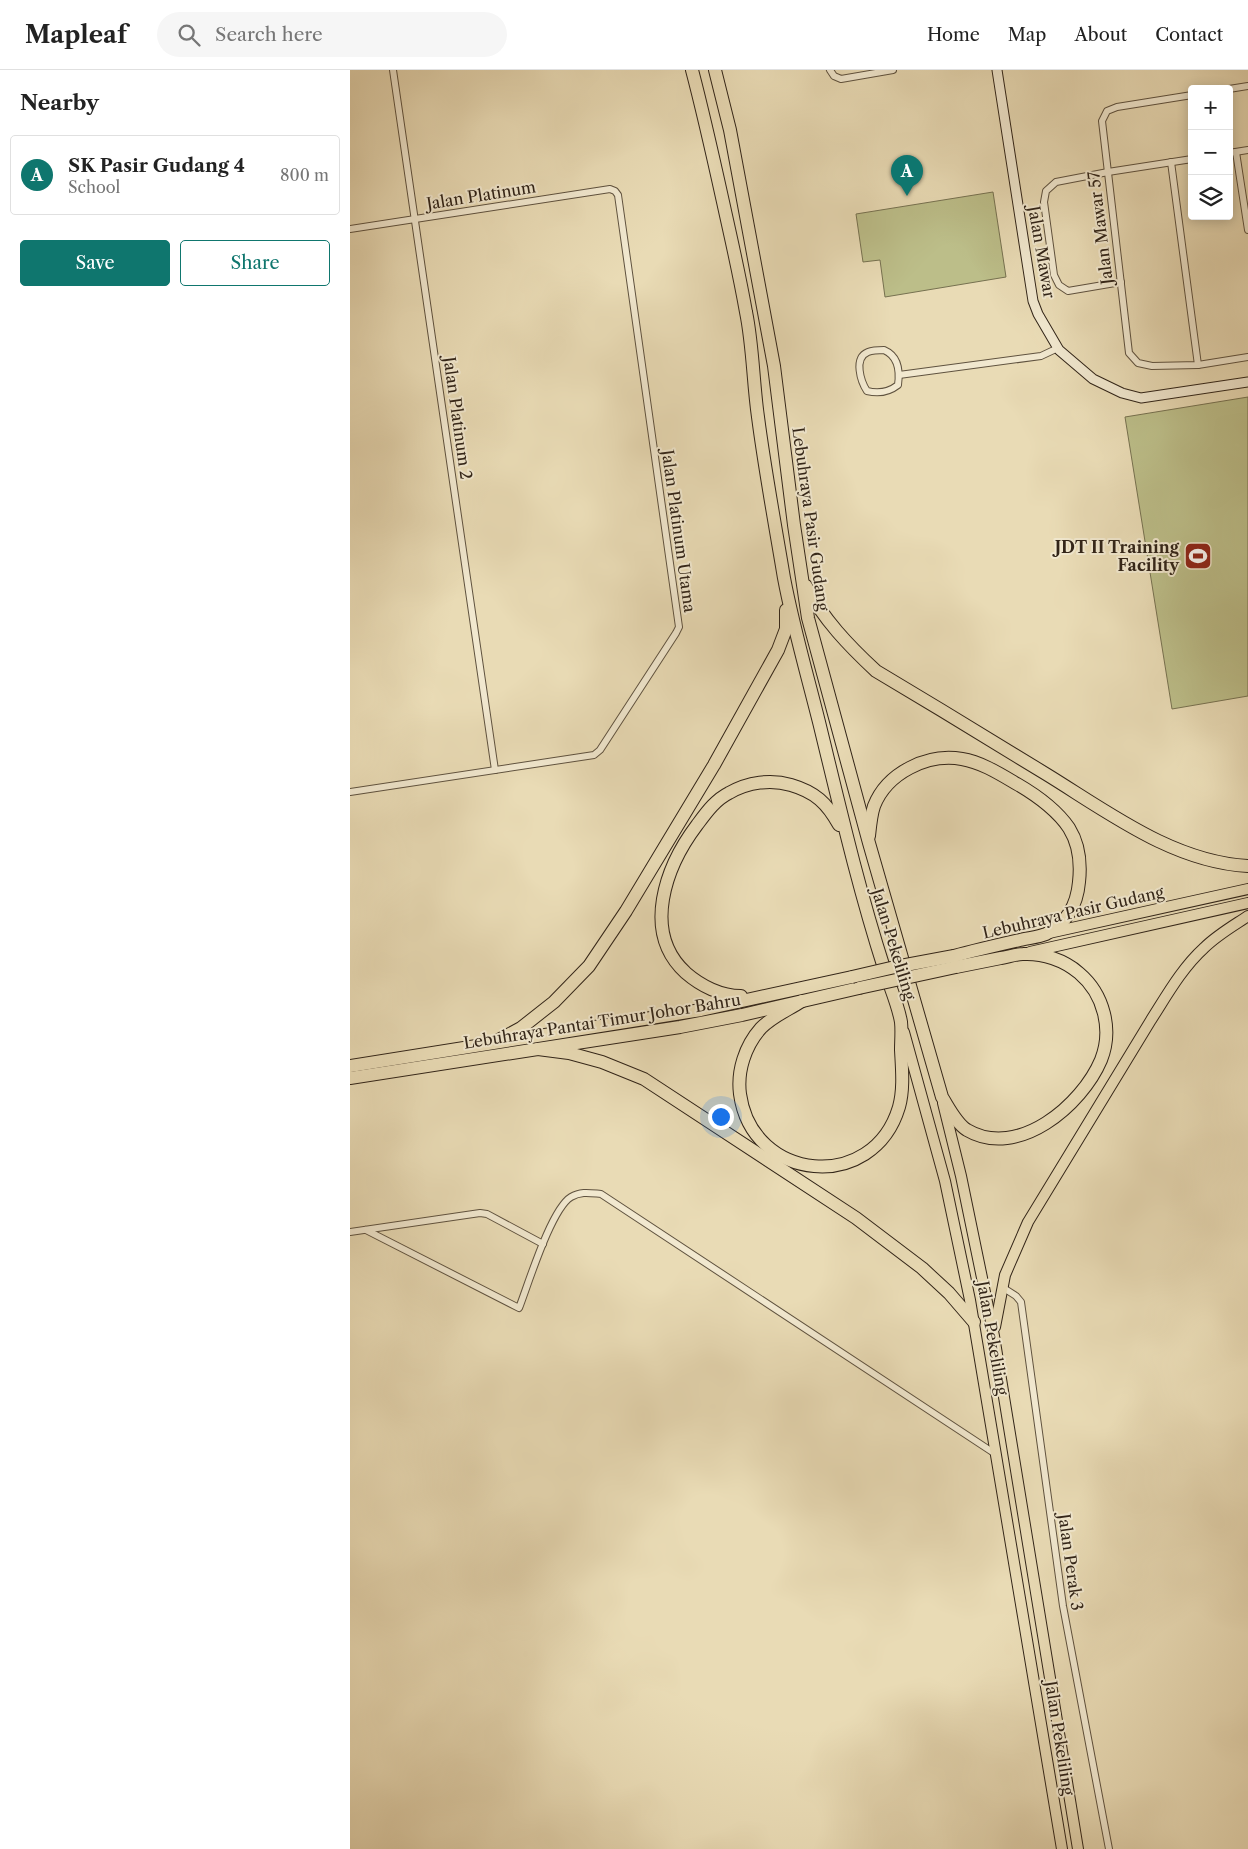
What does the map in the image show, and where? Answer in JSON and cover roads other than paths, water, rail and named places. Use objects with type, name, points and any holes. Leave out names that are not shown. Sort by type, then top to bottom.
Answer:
[{"type":"highway","name":"Lebuhraya Pasir Gudang","points":[[692,70],[707,129],[747,313],[758,416],[785,582],[848,843]]},
{"type":"highway","name":"Lebuhraya Pasir Gudang","points":[[715,70],[732,139],[774,366],[808,618],[869,843],[942,1097],[954,1117],[967,1130],[990,1137],[1016,1136],[1030,1132],[1060,1113],[1084,1087],[1101,1060],[1105,1044],[1106,1024],[1099,999],[1093,988],[1074,968],[1045,956],[1023,954],[955,961],[895,967],[855,983]]},
{"type":"highway","points":[[803,579],[832,626],[854,651],[876,671],[1142,833],[1192,855],[1232,865],[1248,866]]},
{"type":"highway","points":[[495,1042],[522,1028],[554,1002],[589,966],[626,912],[714,765],[778,650],[786,628],[785,582]]},
{"type":"highway","points":[[869,843],[874,806],[891,782],[903,772],[920,762],[941,758],[962,759],[985,766],[1042,800],[1069,828],[1074,840],[1080,867],[1076,903],[1069,916],[1045,934]]},
{"type":"highway","points":[[763,995],[724,995],[694,980],[681,968],[671,953],[665,940],[661,908],[670,873],[681,850],[709,808],[727,793],[745,785],[767,782],[784,782],[803,788],[821,800],[828,806],[848,843]]},
{"type":"highway","name":"Jalan Pekeliling","points":[[848,843],[873,934],[901,1022]]},
{"type":"highway","name":"Lebuhraya Pasir Gudang","points":[[955,961],[1045,934]]},
{"type":"highway","name":"Lebuhraya Pantai Timur Johor Bahru","points":[[350,1066],[701,1010],[763,995],[855,983]]},
{"type":"highway","name":"Lebuhraya Pantai Timur Johor Bahru","points":[[350,1078],[689,1025],[802,1001],[855,983]]},
{"type":"highway","points":[[802,1001],[775,1016],[751,1042],[743,1059],[739,1084],[742,1108],[753,1132],[769,1149],[799,1164],[827,1167],[848,1163],[869,1152],[882,1139],[900,1105],[902,1089],[901,1022]]},
{"type":"highway","points":[[538,1050],[569,1053],[602,1062],[644,1079],[856,1218],[922,1268],[949,1293],[974,1322]]},
{"type":"main road","name":"Lebuhraya Pasir Gudang","points":[[1045,934],[1248,889]]},
{"type":"main road","name":"Lebuhraya Pasir Gudang","points":[[1023,954],[1248,902]]},
{"type":"main road","points":[[994,1336],[1002,1288],[1011,1261],[1028,1222],[1170,991],[1203,949],[1220,934],[1248,916]]},
{"type":"main road","name":"Jalan Pekeliling","points":[[901,1022],[945,1180],[974,1322],[1062,1849]]},
{"type":"main road","name":"Jalan Pekeliling","points":[[942,1097],[961,1176],[994,1336],[1078,1849]]},
{"type":"street","name":"Jalan Platinum 2","points":[[393,70],[495,770]]},
{"type":"street","points":[[832,73],[840,78],[894,70]]},
{"type":"street","name":"Jalan Mawar","points":[[997,70],[1033,301],[1038,314],[1058,348],[1093,379],[1122,393],[1141,398],[1248,382]]},
{"type":"street","points":[[1233,88],[1248,86]]},
{"type":"street","name":"Jalan Mawar 57","points":[[1188,96],[1117,107],[1107,111],[1102,121],[1129,353],[1134,360],[1142,365],[1198,365]]},
{"type":"street","points":[[1233,153],[1248,150]]},
{"type":"street","points":[[1233,158],[1248,230]]},
{"type":"street","points":[[1121,282],[1068,291],[1059,285],[1054,275],[1044,202],[1046,191],[1056,182],[1188,160]]},
{"type":"street","points":[[1171,162],[1198,365],[1248,357]]},
{"type":"street","name":"Jalan Platinum","points":[[350,229],[610,190],[615,191]]},
{"type":"street","name":"Jalan Platinum Utama","points":[[350,792],[598,753],[679,627],[618,195],[615,191]]},
{"type":"street","points":[[899,375],[1041,356],[1058,348]]},
{"type":"street","points":[[884,350],[892,353],[896,359],[899,375],[898,385],[891,391],[867,392],[861,383],[859,364],[862,356],[867,352],[884,350]]},
{"type":"street","points":[[366,1230],[519,1308],[543,1244],[562,1204],[582,1192],[601,1194],[997,1455]]},
{"type":"street","points":[[350,1232],[480,1213],[487,1214],[543,1244]]},
{"type":"street","name":"Jalan Perak 3","points":[[1002,1288],[1016,1296],[1021,1302],[1063,1606],[1109,1849]]},
{"type":"place","name":"SK Pasir Gudang 4","points":[[907,196]]},
{"type":"place","name":"JDT II Training Facility","points":[[1198,556]]}]
